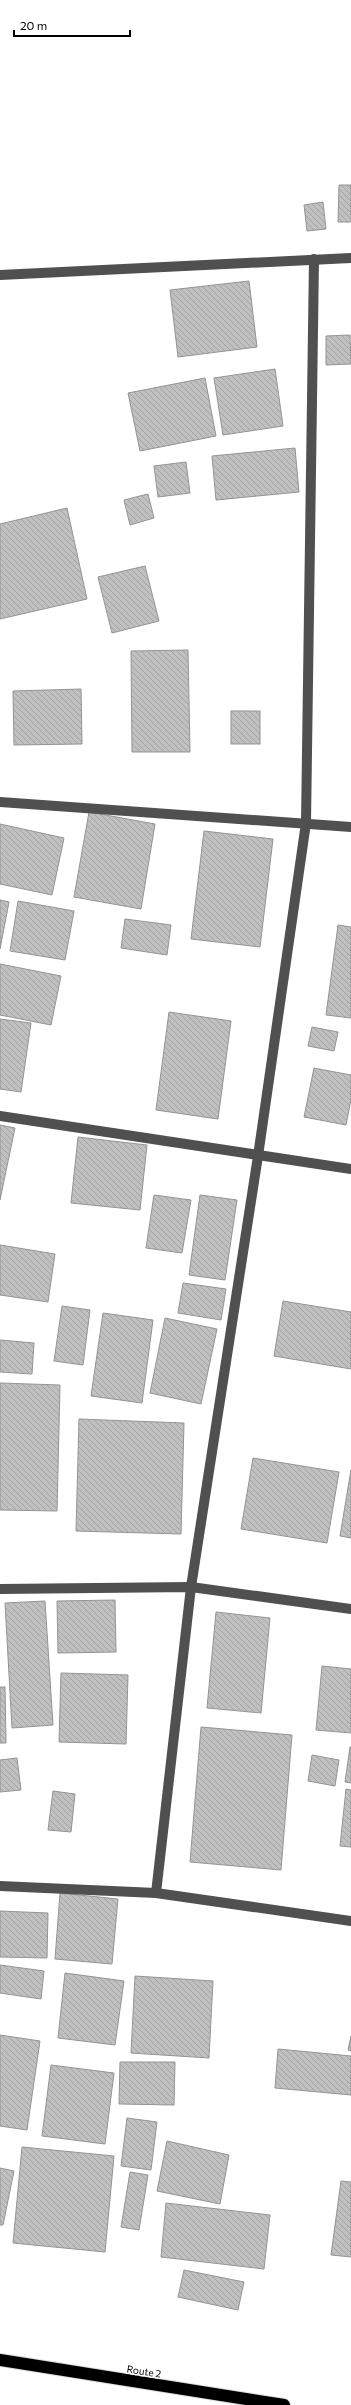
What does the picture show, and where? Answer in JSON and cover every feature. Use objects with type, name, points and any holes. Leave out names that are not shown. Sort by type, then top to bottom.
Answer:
[{"type":"highway","name":"Route 2","points":[[0,2360],[284,2405]]},
{"type":"street","points":[[0,275],[351,258]]},
{"type":"street","points":[[156,1893],[191,1587],[258,1156],[306,823],[314,259]]},
{"type":"street","points":[[0,802],[351,827]]},
{"type":"street","points":[[0,1116],[351,1169]]},
{"type":"street","points":[[0,1589],[191,1587],[351,1609]]},
{"type":"street","points":[[0,1886],[156,1893],[351,1921]]},
{"type":"building","points":[[339,185],[351,185],[351,222],[338,222]]},
{"type":"building","points":[[323,202],[326,229],[307,231],[304,205]]},
{"type":"building","points":[[249,281],[257,347],[178,357],[170,290]]},
{"type":"building","points":[[350,335],[351,364],[326,365],[326,336]]},
{"type":"building","points":[[275,369],[283,426],[223,435],[214,378]]},
{"type":"building","points":[[205,378],[216,436],[140,451],[128,393]]},
{"type":"building","points":[[295,448],[299,492],[216,500],[212,456]]},
{"type":"building","points":[[186,462],[190,493],[158,497],[154,466]]},
{"type":"building","points":[[148,494],[154,518],[130,525],[124,500]]},
{"type":"building","points":[[67,508],[87,599],[0,619],[0,524]]},
{"type":"building","points":[[145,566],[159,621],[112,633],[98,577]]},
{"type":"building","points":[[188,650],[190,752],[132,752],[131,651]]},
{"type":"building","points":[[81,689],[82,744],[14,745],[13,691]]},
{"type":"building","points":[[231,711],[260,711],[260,744],[231,744]]},
{"type":"building","points":[[89,812],[155,824],[141,909],[74,897]]},
{"type":"building","points":[[0,824],[64,838],[52,895],[0,884]]},
{"type":"building","points":[[204,831],[273,839],[260,947],[191,939]]},
{"type":"building","points":[[0,900],[9,902],[0,949]]},
{"type":"building","points":[[18,901],[74,911],[65,960],[10,951]]},
{"type":"building","points":[[125,919],[171,925],[167,955],[121,948]]},
{"type":"building","points":[[338,925],[351,927],[351,1018],[326,1015]]},
{"type":"building","points":[[0,964],[61,976],[51,1025],[0,1015]]},
{"type":"building","points":[[169,1012],[231,1021],[218,1119],[156,1110]]},
{"type":"building","points":[[0,1019],[31,1023],[21,1092],[0,1089]]},
{"type":"building","points":[[312,1027],[338,1032],[334,1051],[308,1046]]},
{"type":"building","points":[[314,1068],[351,1075],[351,1100],[346,1125],[304,1117]]},
{"type":"building","points":[[0,1125],[15,1128],[0,1200]]},
{"type":"building","points":[[78,1137],[147,1145],[140,1210],[71,1203]]},
{"type":"building","points":[[154,1195],[191,1200],[182,1253],[146,1248]]},
{"type":"building","points":[[200,1195],[237,1200],[225,1280],[189,1275]]},
{"type":"building","points":[[0,1245],[55,1254],[48,1302],[0,1295]]},
{"type":"building","points":[[183,1283],[226,1289],[221,1320],[178,1313]]},
{"type":"building","points":[[283,1301],[351,1312],[351,1369],[274,1356]]},
{"type":"building","points":[[62,1306],[90,1310],[83,1365],[54,1361]]},
{"type":"building","points":[[103,1313],[153,1320],[142,1403],[91,1396]]},
{"type":"building","points":[[165,1318],[217,1329],[201,1404],[150,1393]]},
{"type":"building","points":[[0,1340],[34,1343],[32,1374],[0,1372]]},
{"type":"building","points":[[0,1383],[60,1385],[57,1511],[0,1510]]},
{"type":"building","points":[[79,1419],[184,1423],[181,1534],[76,1531]]},
{"type":"building","points":[[253,1458],[339,1472],[327,1543],[241,1529]]},
{"type":"building","points":[[351,1470],[351,1538],[340,1536]]},
{"type":"building","points":[[115,1600],[116,1652],[58,1653],[57,1601]]},
{"type":"building","points":[[45,1601],[53,1725],[12,1728],[5,1603]]},
{"type":"building","points":[[216,1612],[270,1618],[261,1713],[207,1708]]},
{"type":"building","points":[[322,1666],[351,1669],[351,1733],[316,1730]]},
{"type":"building","points":[[61,1673],[128,1675],[126,1744],[59,1742]]},
{"type":"building","points":[[0,1687],[5,1687],[6,1743],[0,1743]]},
{"type":"building","points":[[201,1727],[292,1735],[281,1870],[190,1862]]},
{"type":"building","points":[[351,1747],[351,1783],[345,1782]]},
{"type":"building","points":[[312,1755],[339,1760],[335,1786],[308,1781]]},
{"type":"building","points":[[17,1758],[21,1790],[0,1792],[0,1760]]},
{"type":"building","points":[[346,1789],[351,1790],[351,1847],[340,1846]]},
{"type":"building","points":[[53,1791],[75,1794],[71,1832],[48,1830]]},
{"type":"building","points":[[60,1893],[118,1899],[112,1964],[55,1959]]},
{"type":"building","points":[[0,1911],[48,1913],[47,1958],[0,1957]]},
{"type":"building","points":[[0,1965],[44,1971],[41,1999],[0,1993]]},
{"type":"building","points":[[65,1973],[124,1981],[115,2045],[58,2038]]},
{"type":"building","points":[[135,1976],[213,1981],[209,2058],[131,2053]]},
{"type":"building","points":[[0,2035],[40,2041],[27,2130],[0,2126]]},
{"type":"building","points":[[351,2036],[351,2051],[348,2050]]},
{"type":"building","points":[[278,2049],[351,2056],[351,2095],[275,2088]]},
{"type":"building","points":[[120,2062],[175,2062],[174,2105],[119,2104]]},
{"type":"building","points":[[51,2065],[114,2073],[105,2144],[42,2136]]},
{"type":"building","points":[[127,2118],[157,2122],[151,2170],[121,2166]]},
{"type":"building","points":[[167,2141],[229,2155],[220,2204],[157,2191]]},
{"type":"building","points":[[22,2147],[114,2156],[105,2252],[13,2243]]},
{"type":"building","points":[[0,2168],[14,2171],[3,2225],[0,2225]]},
{"type":"building","points":[[130,2172],[148,2175],[139,2230],[121,2227]]},
{"type":"building","points":[[341,2181],[351,2182],[351,2257],[331,2255]]},
{"type":"building","points":[[166,2203],[270,2215],[264,2269],[161,2257]]},
{"type":"building","points":[[184,2270],[244,2282],[238,2310],[178,2297]]}]
